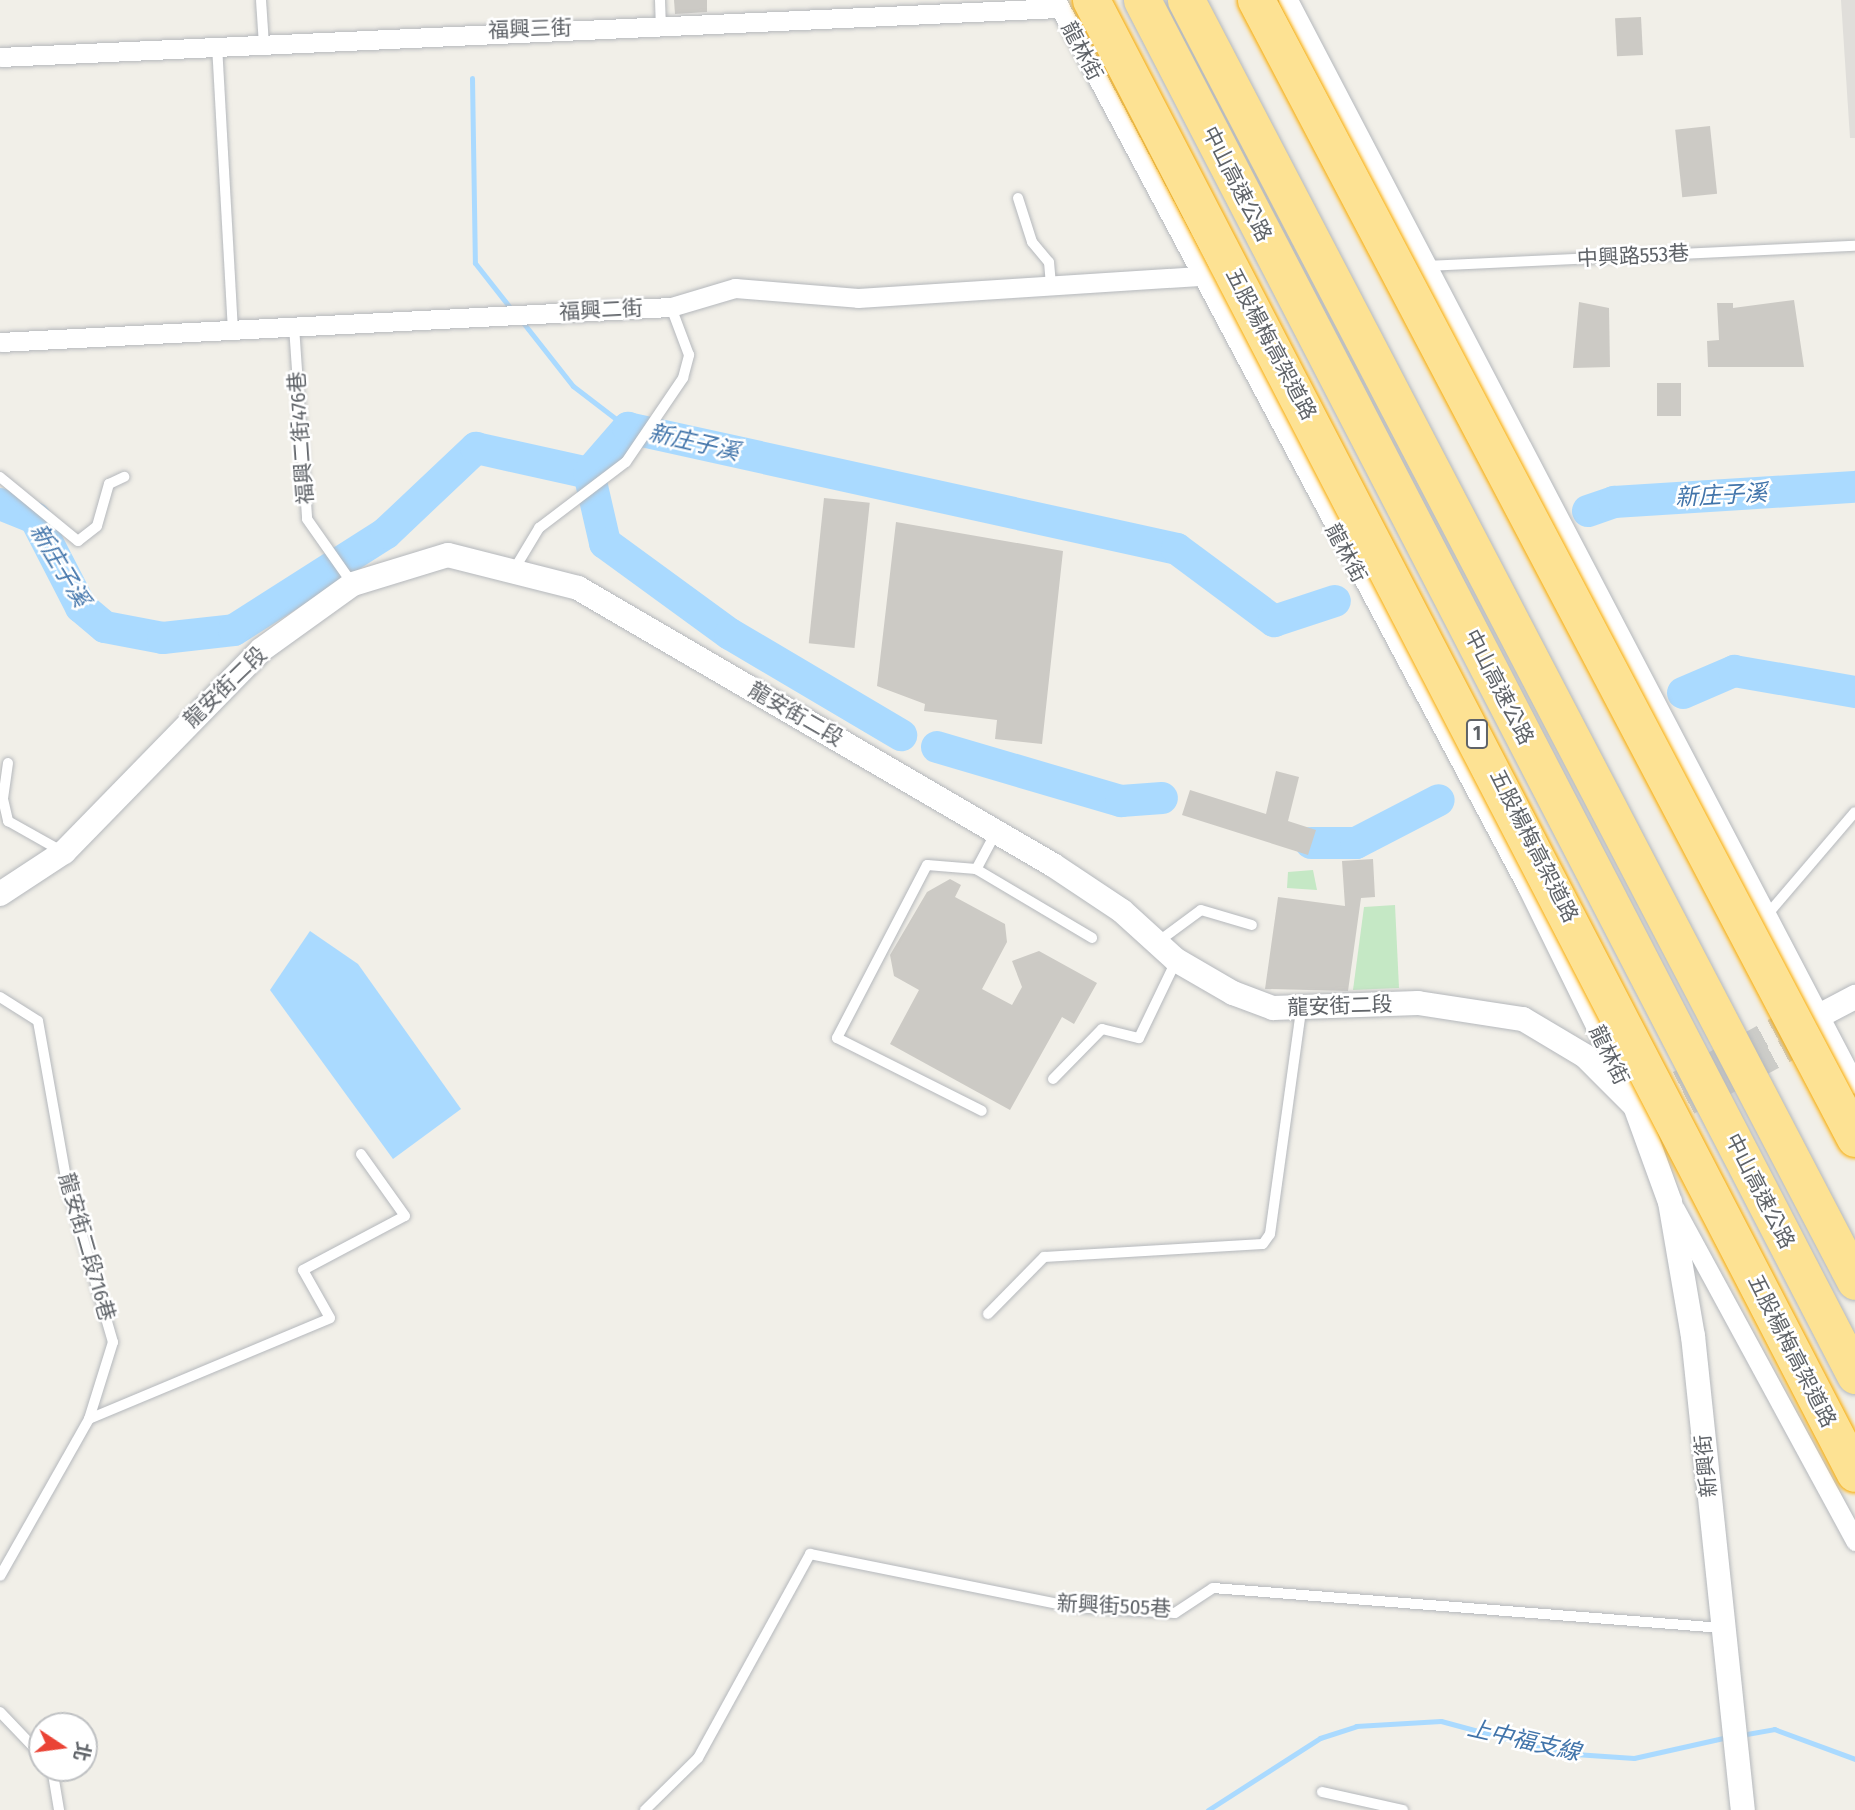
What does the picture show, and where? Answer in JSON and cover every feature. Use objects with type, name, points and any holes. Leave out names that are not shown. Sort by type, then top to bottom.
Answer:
[{"type":"highway","name":"中山高速公路","points":[[1142,0],[1855,1375]]},
{"type":"highway","name":"中山高速公路","points":[[1186,0],[1855,1281]]},
{"type":"highway","points":[[1256,0],[1855,1138]]},
{"type":"highway","name":"五股楊梅高架道路","points":[[1069,3],[1855,1473]]},
{"type":"street","points":[[1288,0],[1432,266],[1689,763],[1767,915],[1813,1021],[1855,1084]]},
{"type":"street","name":"福興三街","points":[[0,57],[1069,3]]},
{"type":"street","name":"龍林街","points":[[1069,3],[1199,276],[1504,844],[1644,1114]]},
{"type":"street","name":"福興二街","points":[[0,342],[671,307],[735,288],[858,298],[1199,276]]},
{"type":"street","name":"龍安街二段","points":[[0,894],[64,852],[209,698],[349,579],[448,555],[515,568],[578,588],[1065,873],[1160,941],[1176,960],[1233,993],[1301,1010],[1418,1003],[1522,1019],[1586,1056],[1644,1114]]},
{"type":"street","points":[[1813,1021],[1855,997]]},
{"type":"street","name":"新興街","points":[[1644,1114],[1670,1202],[1693,1336],[1742,1806]]},
{"type":"street","points":[[1670,1202],[1855,1541]]},
{"type":"lane","points":[[261,0],[264,45]]},
{"type":"lane","points":[[660,0],[661,24]]},
{"type":"lane","points":[[217,45],[233,328]]},
{"type":"lane","points":[[1018,198],[1032,242],[1049,262],[1051,284]]},
{"type":"lane","name":"中興路553巷","points":[[1412,267],[1855,246]]},
{"type":"lane","points":[[515,568],[539,528],[600,485],[637,444],[650,419],[683,378],[689,355],[671,307]]},
{"type":"lane","name":"福興二街476巷","points":[[293,326],[307,519],[349,579]]},
{"type":"lane","points":[[0,477],[78,541],[97,526],[110,484],[124,477]]},
{"type":"lane","points":[[8,762],[3,799],[8,821],[64,852]]},
{"type":"lane","points":[[1767,915],[1855,812]]},
{"type":"lane","points":[[976,869],[995,833]]},
{"type":"lane","points":[[982,1111],[837,1038],[927,865],[976,869],[1092,938]]},
{"type":"lane","points":[[1160,941],[1201,910],[1252,925]]},
{"type":"lane","points":[[1053,1079],[1102,1029],[1139,1038],[1176,960]]},
{"type":"lane","name":"龍安街二段716巷","points":[[0,997],[38,1021],[67,1184],[113,1342],[89,1419],[0,1576]]},
{"type":"lane","points":[[988,1314],[1044,1257],[1263,1244],[1270,1234],[1301,1010]]},
{"type":"lane","points":[[89,1419],[330,1318],[303,1270],[405,1216],[361,1154]]},
{"type":"lane","name":"新興街505巷","points":[[645,1810],[698,1758],[810,1554],[1072,1607],[1175,1613],[1213,1588],[1722,1628]]},
{"type":"lane","points":[[0,1712],[28,1741]]},
{"type":"lane","points":[[54,1782],[59,1810]]},
{"type":"lane","points":[[1322,1792],[1402,1810]]},
{"type":"shaded area","points":[[1841,0],[1855,0],[1855,138],[1850,138]]},
{"type":"green space","points":[[1313,870],[1317,890],[1287,888],[1288,872]]},
{"type":"green space","points":[[1395,905],[1399,988],[1353,990],[1364,907]]},
{"type":"water","points":[[310,931],[358,964],[461,1109],[393,1159],[270,990]]},
{"type":"building","points":[[674,0],[707,0],[707,12],[675,14]]},
{"type":"building","points":[[1641,17],[1643,55],[1617,56],[1615,18]]},
{"type":"building","points":[[1710,126],[1717,194],[1682,197],[1675,130]]},
{"type":"building","points":[[1794,300],[1804,367],[1708,367],[1707,341],[1719,340],[1717,303],[1733,303],[1733,308]]},
{"type":"building","points":[[1579,302],[1609,308],[1610,367],[1573,368]]},
{"type":"building","points":[[1657,383],[1681,383],[1681,416],[1657,416]]},
{"type":"building","points":[[824,498],[870,503],[854,648],[809,643]]},
{"type":"building","points":[[896,522],[1063,551],[1042,744],[995,739],[997,720],[924,711],[925,704],[877,686]]},
{"type":"building","points":[[1276,771],[1299,777],[1288,821],[1316,830],[1308,855],[1182,815],[1190,790],[1266,814]]},
{"type":"building","points":[[1373,859],[1375,897],[1361,898],[1348,991],[1265,989],[1278,897],[1345,906],[1342,861]]},
{"type":"building","points":[[950,879],[961,885],[955,897],[1005,924],[1007,942],[982,989],[1012,1005],[1022,987],[1012,961],[1039,951],[1097,983],[1074,1024],[1062,1017],[1010,1110],[890,1044],[919,990],[894,976],[890,955],[927,892]]},
{"type":"waterway","points":[[472,78],[475,263],[512,310]]},
{"type":"waterway","points":[[521,320],[573,386],[628,428]]},
{"type":"waterway","name":"新庄子溪","points":[[0,504],[35,518],[81,607],[105,627],[163,638],[234,630],[386,533],[476,448],[589,473],[628,428],[1177,549],[1274,621],[1335,601]]},
{"type":"waterway","points":[[589,473],[605,543],[730,634],[901,735]]},
{"type":"waterway","name":"新庄子溪","points":[[1588,511],[1614,502],[1855,487]]},
{"type":"waterway","points":[[1683,693],[1734,671],[1855,692]]},
{"type":"waterway","points":[[937,747],[1121,801],[1162,798]]},
{"type":"waterway","points":[[1311,843],[1356,843],[1439,800]]},
{"type":"waterway","name":"上中福支線","points":[[1208,1810],[1320,1738],[1356,1726],[1441,1721],[1560,1753],[1634,1758],[1728,1737]]},
{"type":"waterway","name":"上中福支線","points":[[1741,1735],[1774,1729],[1855,1759]]},
{"type":"tunnel","points":[[1647,1100],[1805,1013]]},
{"type":"tunnel","points":[[1657,1120],[1814,1035]]}]
